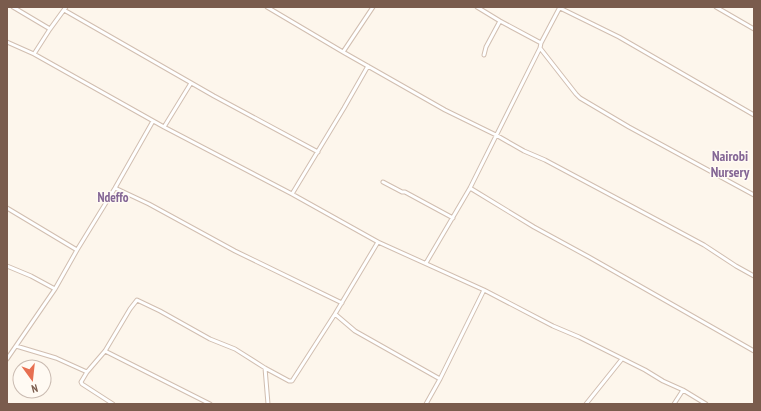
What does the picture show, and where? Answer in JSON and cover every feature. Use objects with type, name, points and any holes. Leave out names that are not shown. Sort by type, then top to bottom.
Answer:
[{"type":"street","points":[[13,7],[50,29]]},
{"type":"street","points":[[266,7],[446,110],[524,151],[546,160],[704,245],[754,276]]},
{"type":"street","points":[[274,11],[278,7]]},
{"type":"street","points":[[343,52],[373,7]]},
{"type":"street","points":[[477,7],[541,44]]},
{"type":"street","points":[[426,263],[470,188],[560,7],[618,37],[754,115]]},
{"type":"street","points":[[716,7],[754,29]]},
{"type":"street","points":[[34,54],[65,9],[191,83],[318,152]]},
{"type":"street","points":[[484,55],[500,21]]},
{"type":"street","points":[[7,42],[34,54],[164,127],[292,194],[378,242],[484,290],[553,326],[684,390],[706,404]]},
{"type":"street","points":[[540,48],[580,98],[754,195]]},
{"type":"street","points":[[292,194],[368,66]]},
{"type":"street","points":[[164,127],[191,83]]},
{"type":"street","points":[[7,359],[8,354],[16,346],[55,289],[154,121]]},
{"type":"street","points":[[383,182],[453,218]]},
{"type":"street","points":[[115,188],[149,204],[235,251],[342,303]]},
{"type":"street","points":[[470,188],[534,227],[589,256],[754,351]]},
{"type":"street","points":[[7,208],[77,250]]},
{"type":"street","points":[[114,404],[81,382],[87,372],[105,351],[136,300],[160,311],[210,339],[235,349],[265,368],[289,381],[292,381],[342,303],[378,242]]},
{"type":"street","points":[[7,266],[31,276],[55,289]]},
{"type":"street","points":[[426,404],[484,290]]},
{"type":"street","points":[[335,314],[355,331],[440,379]]},
{"type":"street","points":[[16,346],[56,358],[87,372]]},
{"type":"street","points":[[105,351],[210,404]]},
{"type":"street","points":[[586,404],[622,359]]},
{"type":"street","points":[[265,368],[268,404]]},
{"type":"street","points":[[674,404],[684,390]]},
{"type":"district","name":"Nairobi Nursery","points":[[730,164]]},
{"type":"district","name":"Ndeffo","points":[[113,197]]}]
